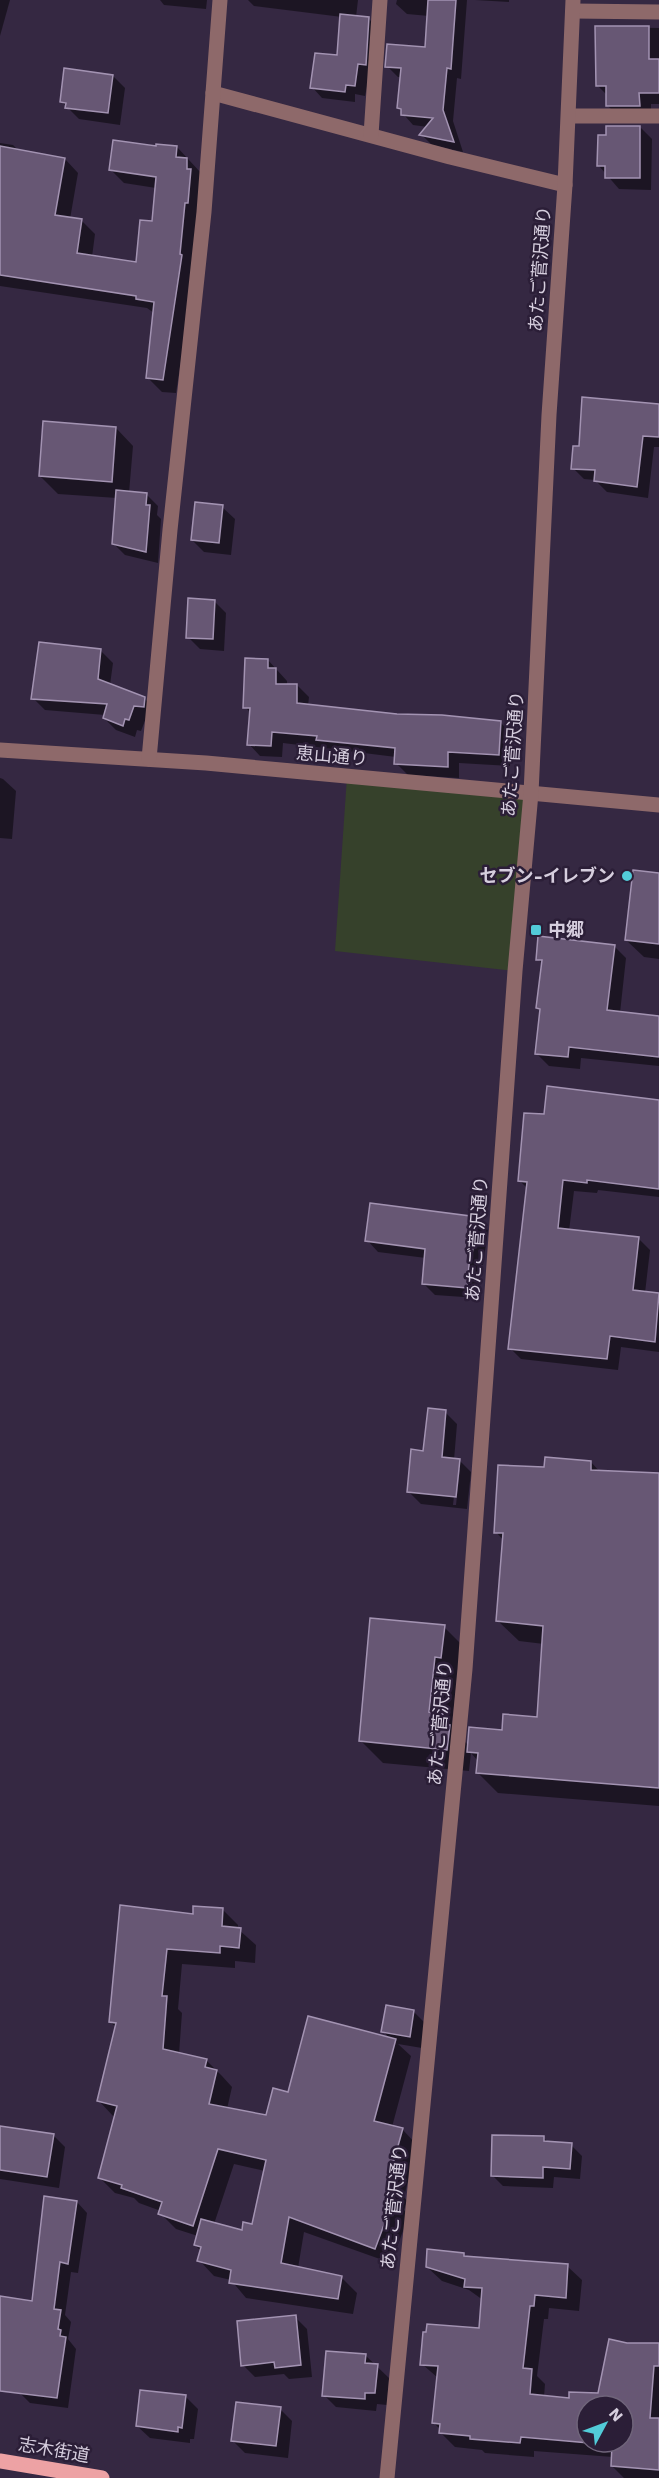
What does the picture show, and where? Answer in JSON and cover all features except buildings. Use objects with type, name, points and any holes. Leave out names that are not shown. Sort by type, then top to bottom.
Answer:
[{"type":"main road","name":"志木街道","points":[[0,2461],[102,2478]]},
{"type":"street","points":[[149,759],[170,530],[204,212],[220,0]]},
{"type":"street","points":[[371,135],[380,0]]},
{"type":"street","points":[[573,6],[659,12]]},
{"type":"street","name":"あたご菅沢通り","points":[[387,2478],[465,1669],[515,971],[531,793],[549,415],[566,185],[573,6]]},
{"type":"street","points":[[213,93],[566,185]]},
{"type":"street","points":[[569,116],[659,116]]},
{"type":"street","name":"恵山通り","points":[[0,750],[149,759],[659,805]]},
{"type":"green space","points":[[347,777],[531,793],[515,971],[335,951]]},
{"type":"place","name":"セブン-イレブン","points":[[627,876]]},
{"type":"place","name":"中郷","points":[[536,930]]}]
